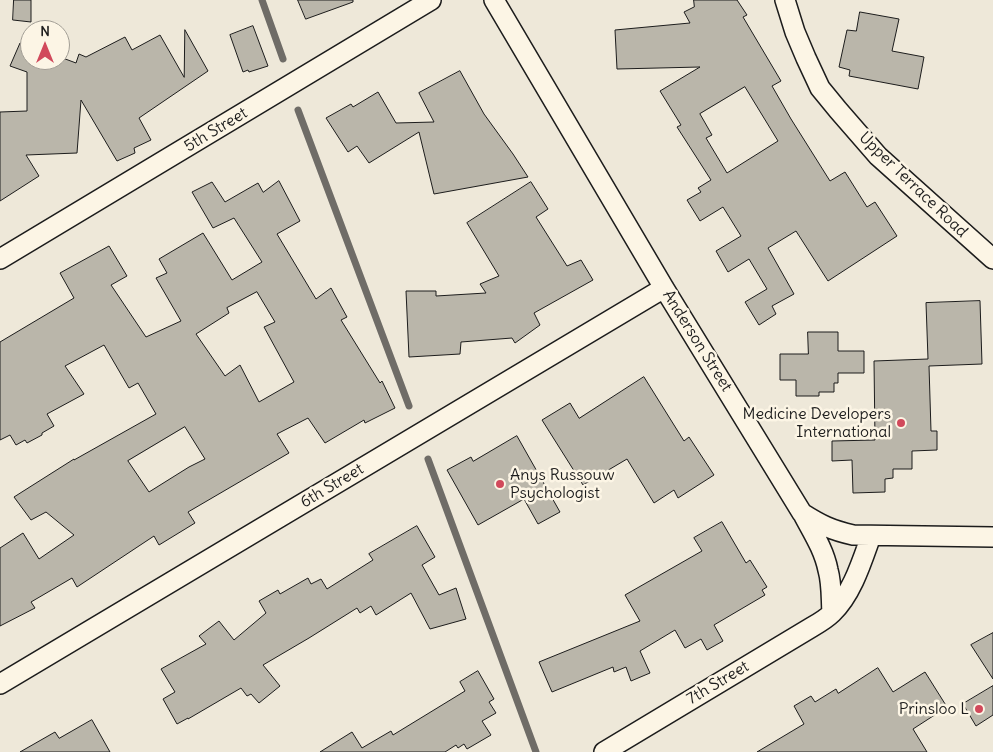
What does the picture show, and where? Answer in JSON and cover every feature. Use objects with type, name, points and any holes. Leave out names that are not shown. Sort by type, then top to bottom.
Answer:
[{"type":"street","name":"5th Street","points":[[0,260],[431,0]]},
{"type":"street","name":"Anderson Street","points":[[494,0],[664,288],[802,513],[836,532],[853,535],[993,537]]},
{"type":"street","name":"Upper Terrace Road","points":[[785,0],[795,32],[820,88],[878,156],[993,260]]},
{"type":"street","name":"6th Street","points":[[0,684],[664,288]]},
{"type":"street","points":[[802,513],[825,557],[829,571],[832,613]]},
{"type":"street","name":"7th Street","points":[[604,752],[812,627],[832,613],[851,586],[861,564],[870,536]]},
{"type":"building","points":[[14,0],[31,0],[31,20],[13,20]]},
{"type":"building","points":[[298,0],[353,0],[353,2],[306,19]]},
{"type":"building","points":[[694,0],[737,0],[747,15],[743,17],[781,81],[772,86],[830,181],[845,172],[867,207],[875,202],[897,236],[828,281],[796,231],[768,248],[794,294],[772,306],[776,314],[759,325],[745,302],[767,289],[749,259],[728,272],[716,251],[741,236],[723,207],[700,221],[687,200],[701,192],[698,188],[711,180],[677,127],[681,125],[660,91],[700,67],[617,69],[615,30],[690,23],[684,12],[694,7]],"holes":[[[745,87],[778,141],[727,173],[706,138],[712,135],[700,114]]]},
{"type":"building","points":[[860,12],[899,19],[892,51],[924,57],[918,89],[849,76],[850,70],[839,67],[847,30],[856,31]]},
{"type":"building","points":[[253,26],[268,66],[243,72],[230,35]]},
{"type":"building","points":[[185,30],[208,71],[139,118],[151,140],[134,148],[135,153],[117,161],[81,100],[77,153],[26,155],[39,176],[0,201],[0,112],[27,111],[27,72],[21,70],[70,70],[70,61],[76,63],[79,54],[86,57],[125,37],[132,50],[160,35],[184,77]]},
{"type":"building","points":[[20,43],[20,70],[10,66]]},
{"type":"building","points":[[460,71],[484,114],[528,177],[434,194],[419,132],[369,163],[357,146],[348,152],[326,118],[351,104],[353,107],[378,92],[396,123],[434,122],[419,93]]},
{"type":"building","points":[[279,181],[300,221],[277,234],[316,299],[331,288],[347,317],[341,320],[380,383],[382,381],[395,408],[365,423],[364,420],[325,443],[308,418],[277,434],[289,453],[188,512],[195,523],[159,545],[154,536],[77,587],[72,578],[31,602],[35,608],[0,626],[0,548],[23,533],[39,559],[74,535],[46,512],[31,520],[14,497],[74,459],[156,414],[138,383],[129,388],[104,345],[65,366],[84,394],[47,414],[54,426],[27,443],[25,440],[16,445],[10,435],[0,440],[0,342],[74,298],[60,273],[109,246],[127,276],[111,285],[146,337],[181,321],[156,278],[167,273],[159,259],[203,233],[232,280],[262,262],[234,218],[213,228],[192,192],[212,182],[225,202],[258,183],[263,192]],"holes":[[[257,292],[275,322],[264,327],[294,382],[259,402],[240,365],[225,376],[196,334],[229,313],[227,308]],[[185,427],[205,459],[149,492],[128,461]]]},
{"type":"building","points":[[531,182],[548,209],[536,217],[567,266],[581,260],[593,280],[534,313],[540,325],[515,343],[512,338],[461,342],[460,354],[409,357],[406,291],[436,291],[436,296],[486,293],[480,284],[499,276],[467,223]]},
{"type":"building","points":[[980,301],[982,364],[929,366],[931,431],[937,431],[937,450],[912,451],[912,469],[893,469],[893,478],[885,479],[885,492],[853,493],[852,460],[832,461],[832,441],[875,440],[874,361],[928,359],[926,303]]},
{"type":"building","points":[[808,332],[838,332],[838,351],[864,351],[864,373],[838,373],[838,383],[834,383],[834,392],[819,392],[819,396],[796,396],[796,380],[780,380],[780,354],[808,354]]},
{"type":"building","points":[[644,377],[684,441],[689,437],[714,475],[678,498],[674,490],[654,503],[627,459],[583,485],[542,420],[570,403],[579,418]]},
{"type":"building","name":"Anys Russouw Psychologist","points":[[517,436],[560,512],[538,524],[524,499],[478,525],[447,470],[471,457],[473,461]]},
{"type":"building","points":[[722,522],[746,563],[750,560],[767,587],[762,590],[765,595],[714,625],[723,641],[707,650],[701,639],[685,648],[675,630],[640,651],[650,673],[631,681],[626,667],[614,672],[613,667],[552,692],[539,662],[640,621],[625,595],[702,551],[694,538]]},
{"type":"building","points":[[417,526],[435,557],[422,565],[439,595],[456,588],[466,619],[430,629],[411,593],[376,615],[371,606],[360,613],[357,608],[263,665],[280,686],[259,703],[251,694],[247,696],[241,688],[177,724],[163,699],[175,692],[161,669],[206,644],[199,636],[219,621],[234,640],[266,613],[259,601],[278,590],[280,594],[308,578],[311,584],[321,579],[327,589],[373,560],[369,554]]},
{"type":"building","name":"Prinsloo L","points":[[993,633],[993,679],[971,645]]},
{"type":"building","points":[[878,668],[893,692],[925,672],[947,707],[913,729],[927,752],[757,752],[804,724],[794,706],[811,696],[815,702],[836,689],[838,693]]},
{"type":"building","points":[[478,671],[494,699],[489,702],[496,713],[482,721],[491,735],[467,749],[464,744],[458,748],[456,745],[445,752],[320,752],[352,732],[362,748],[391,731],[393,735],[465,691],[460,682]]},
{"type":"building","name":"Prinsloo L","points":[[993,686],[993,715],[976,726],[963,704]]},
{"type":"building","points":[[92,720],[110,752],[20,752],[55,732],[59,738]]},
{"type":"waterway","points":[[262,0],[283,59]]},
{"type":"waterway","points":[[298,110],[409,406]]},
{"type":"waterway","points":[[428,459],[536,752]]},
{"type":"place","name":"Medicine Developers International","points":[[901,423]]},
{"type":"place","name":"Anys Russouw Psychologist","points":[[500,484]]},
{"type":"place","name":"Prinsloo L","points":[[979,709]]}]
